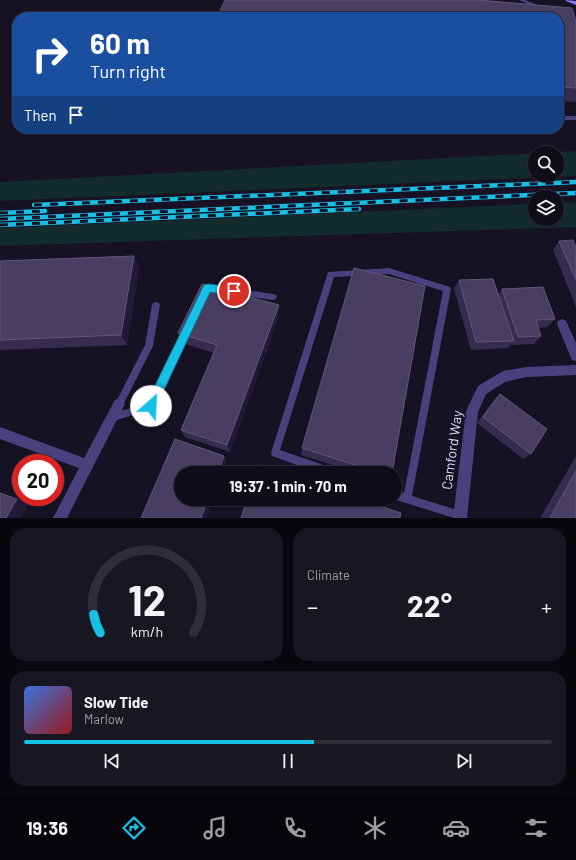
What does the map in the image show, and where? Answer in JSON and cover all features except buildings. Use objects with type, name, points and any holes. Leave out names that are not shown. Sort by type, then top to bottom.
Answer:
[{"type":"main road","points":[[568,0],[576,3]]},
{"type":"street","points":[[562,324],[576,356]]},
{"type":"street","name":"Camford Way","points":[[460,516],[472,411],[482,390],[503,377],[526,372],[576,370]]},
{"type":"street","points":[[60,518],[119,404]]},
{"type":"street","points":[[0,433],[87,465]]},
{"type":"lane","points":[[521,0],[550,11]]},
{"type":"lane","points":[[525,9],[532,9],[539,6]]},
{"type":"lane","points":[[564,118],[576,118]]},
{"type":"lane","points":[[311,466],[275,454],[331,274],[389,271],[447,289],[407,499]]},
{"type":"lane","points":[[208,288],[273,297]]},
{"type":"lane","points":[[119,404],[148,346],[156,304]]},
{"type":"lane","points":[[113,416],[151,406],[188,329]]},
{"type":"lane","points":[[402,497],[460,516]]},
{"type":"green space","points":[[576,151],[576,176],[564,177],[564,152]]},
{"type":"green space","points":[[528,153],[528,178],[0,201],[0,182]]},
{"type":"green space","points":[[576,202],[576,227],[0,246],[0,228],[528,204],[528,226],[564,226],[564,203]]},
{"type":"railway","points":[[34,205],[576,182]]},
{"type":"railway","points":[[0,219],[576,193]]},
{"type":"railway","points":[[0,225],[359,209]]},
{"type":"railway","points":[[0,213],[45,211]]},
{"type":"route","points":[[151,406],[208,288],[234,291]]}]
